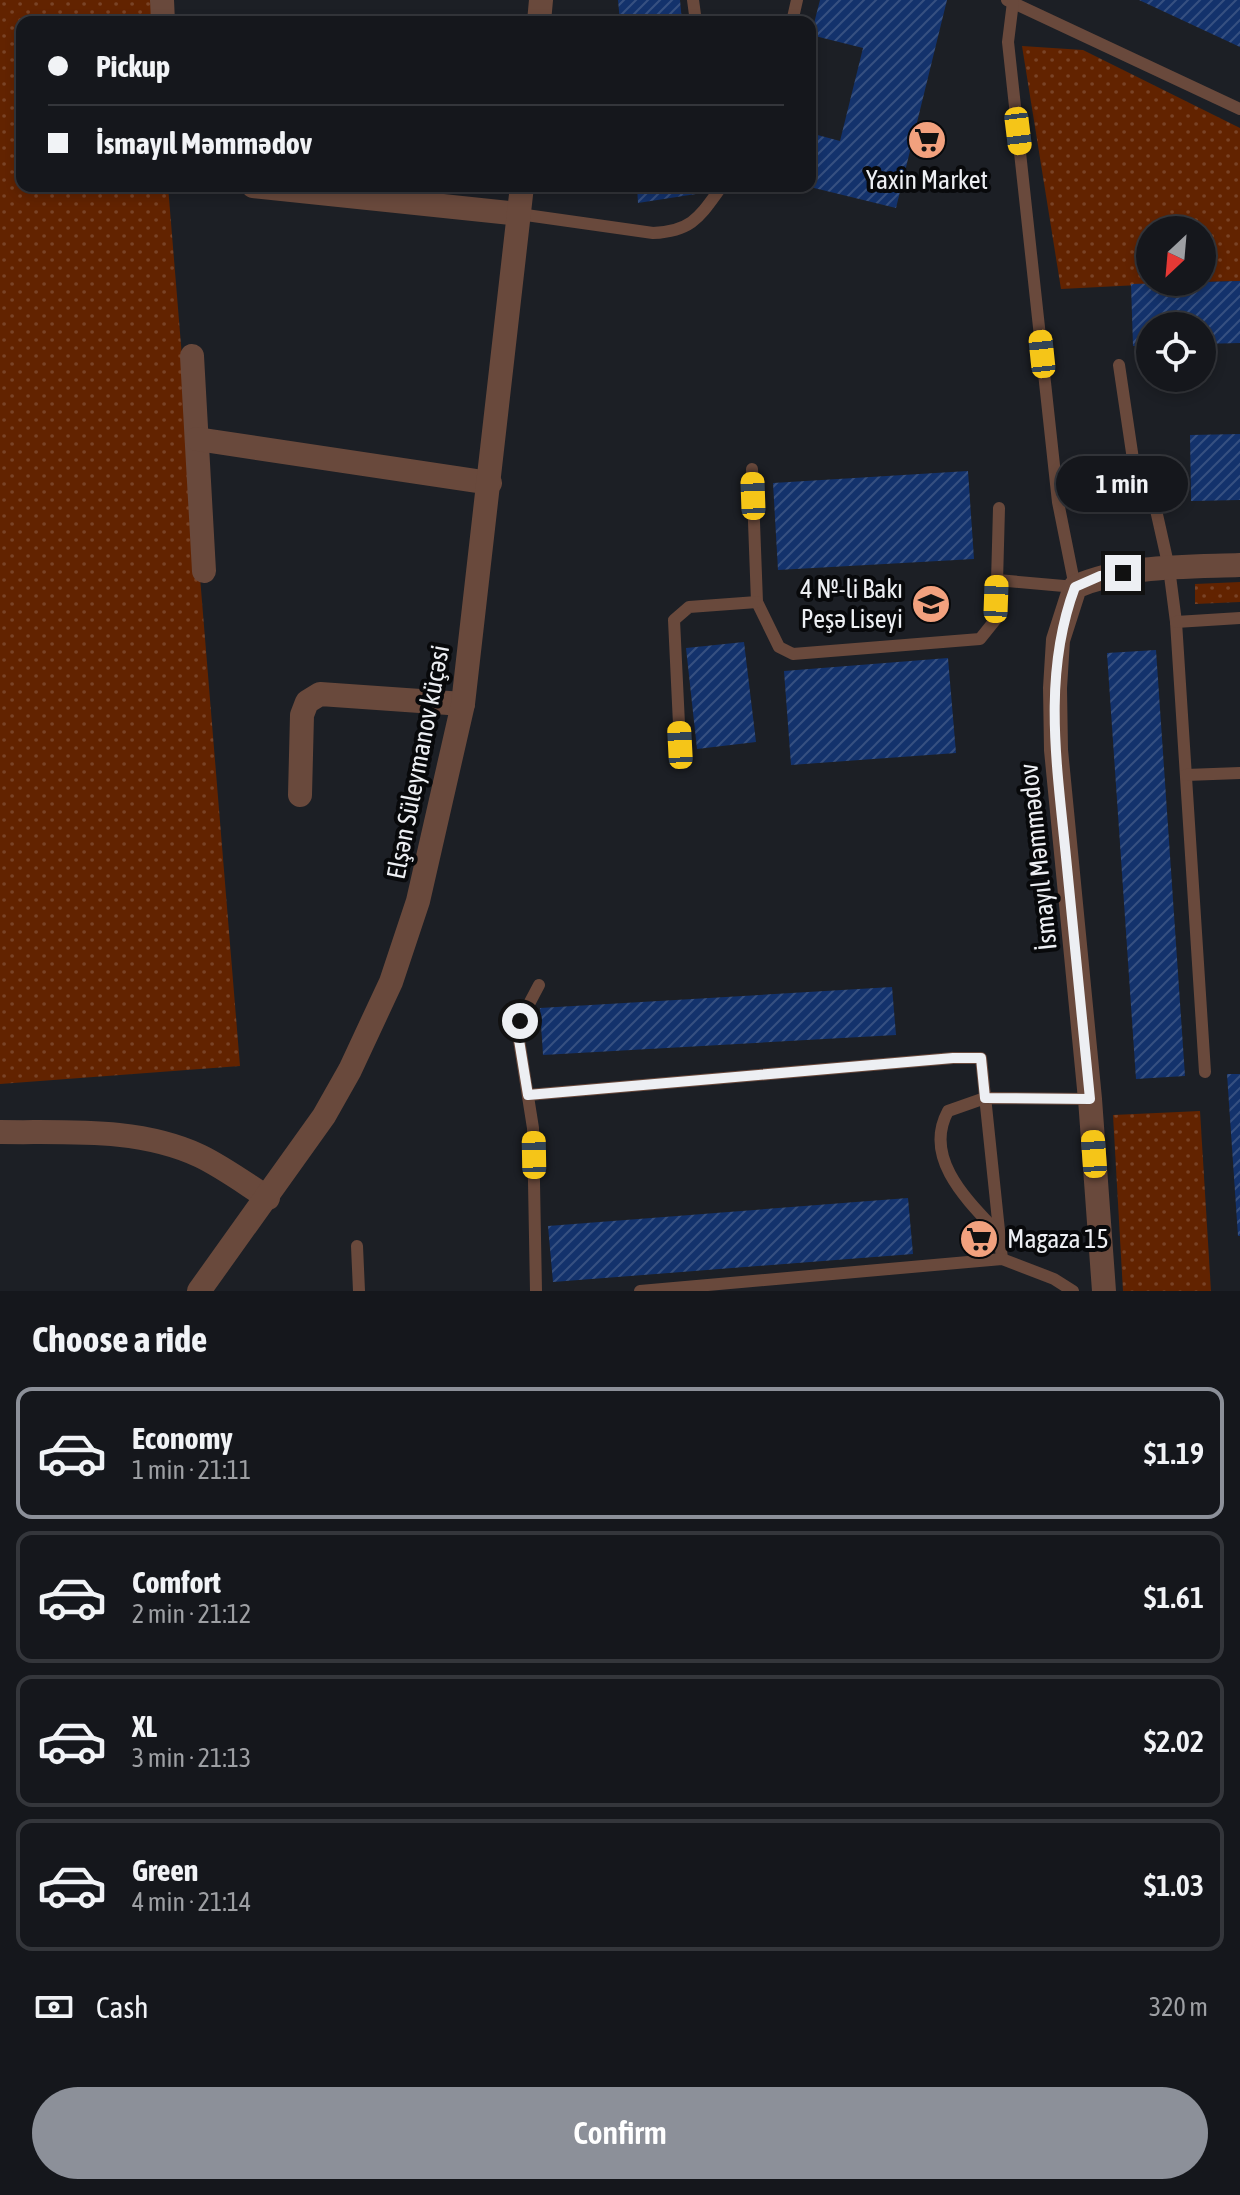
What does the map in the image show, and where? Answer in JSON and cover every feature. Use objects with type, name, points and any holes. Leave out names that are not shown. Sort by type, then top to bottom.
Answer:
[{"type":"street","points":[[310,192],[519,214]]},
{"type":"street","name":"Elşən Süleymanov küçəsi","points":[[199,1291],[324,1116],[374,1022],[418,901],[463,704],[521,192]]},
{"type":"street","points":[[192,356],[204,571]]},
{"type":"street","points":[[197,439],[490,483]]},
{"type":"street","points":[[1075,587],[1100,576],[1169,568],[1240,565]]},
{"type":"street","name":"İsmayıl Məmmədov","points":[[1075,587],[1058,640],[1056,750],[1090,1099],[1104,1291]]},
{"type":"street","points":[[300,795],[302,715],[307,702],[320,694],[463,704]]},
{"type":"street","points":[[0,1132],[111,1134],[153,1141],[202,1157],[268,1198]]},
{"type":"lane","points":[[997,580],[1075,587],[1058,502],[1008,42],[1010,1],[1240,109]]},
{"type":"lane","points":[[519,214],[653,233],[675,232],[695,222],[717,192]]},
{"type":"lane","points":[[1119,365],[1134,466],[1156,510],[1169,568],[1176,622],[1205,1072]]},
{"type":"lane","points":[[752,469],[757,602],[779,647],[793,654],[980,639],[996,619],[999,508]]},
{"type":"lane","points":[[680,745],[674,620],[689,607],[757,602]]},
{"type":"lane","points":[[1176,622],[1240,618]]},
{"type":"lane","points":[[1186,775],[1240,773]]},
{"type":"lane","points":[[536,1291],[533,1128],[519,1040],[520,1021],[539,985]]},
{"type":"lane","points":[[528,1095],[981,1058],[1002,1259]]},
{"type":"lane","points":[[1000,1235],[965,1198],[940,1156],[941,1124],[948,1111],[985,1098],[1090,1099]]},
{"type":"lane","points":[[357,1246],[359,1291]]},
{"type":"lane","points":[[640,1291],[1002,1259],[1054,1279],[1073,1291]]},
{"type":"shaded area","points":[[0,0],[152,0],[153,16],[16,16],[16,192],[168,192],[240,1066],[0,1084]]},
{"type":"shaded area","points":[[1022,46],[1083,50],[1240,128],[1240,281],[1216,282],[1216,216],[1136,216],[1136,285],[1061,289]]},
{"type":"shaded area","points":[[1240,582],[1240,602],[1195,604],[1195,584]]},
{"type":"shaded area","points":[[1200,1111],[1211,1291],[1123,1291],[1113,1115]]},
{"type":"building","points":[[618,0],[680,0],[681,16],[619,16]]},
{"type":"building","points":[[820,0],[947,0],[896,208],[816,188],[816,135],[840,141],[863,48],[816,36]]},
{"type":"building","points":[[1139,0],[1240,0],[1240,47]]},
{"type":"building","points":[[637,192],[696,192],[696,194],[638,203]]},
{"type":"building","points":[[1240,281],[1240,343],[1216,344],[1216,312],[1136,312],[1136,346],[1133,346],[1131,284],[1136,284],[1136,296],[1216,296],[1216,282]]},
{"type":"building","points":[[1240,434],[1240,500],[1191,501],[1190,435]]},
{"type":"building","points":[[968,471],[974,559],[778,570],[773,483]]},
{"type":"building","points":[[744,642],[756,742],[697,749],[686,648]]},
{"type":"building","points":[[1156,650],[1185,1076],[1136,1079],[1107,653]]},
{"type":"building","points":[[948,658],[956,753],[791,765],[784,671]]},
{"type":"building","points":[[892,987],[896,1035],[543,1055],[540,1008]]},
{"type":"building","points":[[1227,1074],[1240,1074],[1240,1236],[1238,1236]]},
{"type":"building","points":[[908,1198],[913,1254],[553,1282],[548,1226]]},
{"type":"place","name":"Yaxin Market","points":[[927,140]]},
{"type":"place","name":"4 №-li Bakı Peşə Liseyi","points":[[931,604]]},
{"type":"place","name":"Magaza 15","points":[[979,1239]]},
{"type":"route","points":[[520,1021],[519,1040],[528,1095],[981,1058],[985,1098],[1090,1099],[1056,750],[1058,640],[1075,587],[1100,576],[1123,573]]}]
